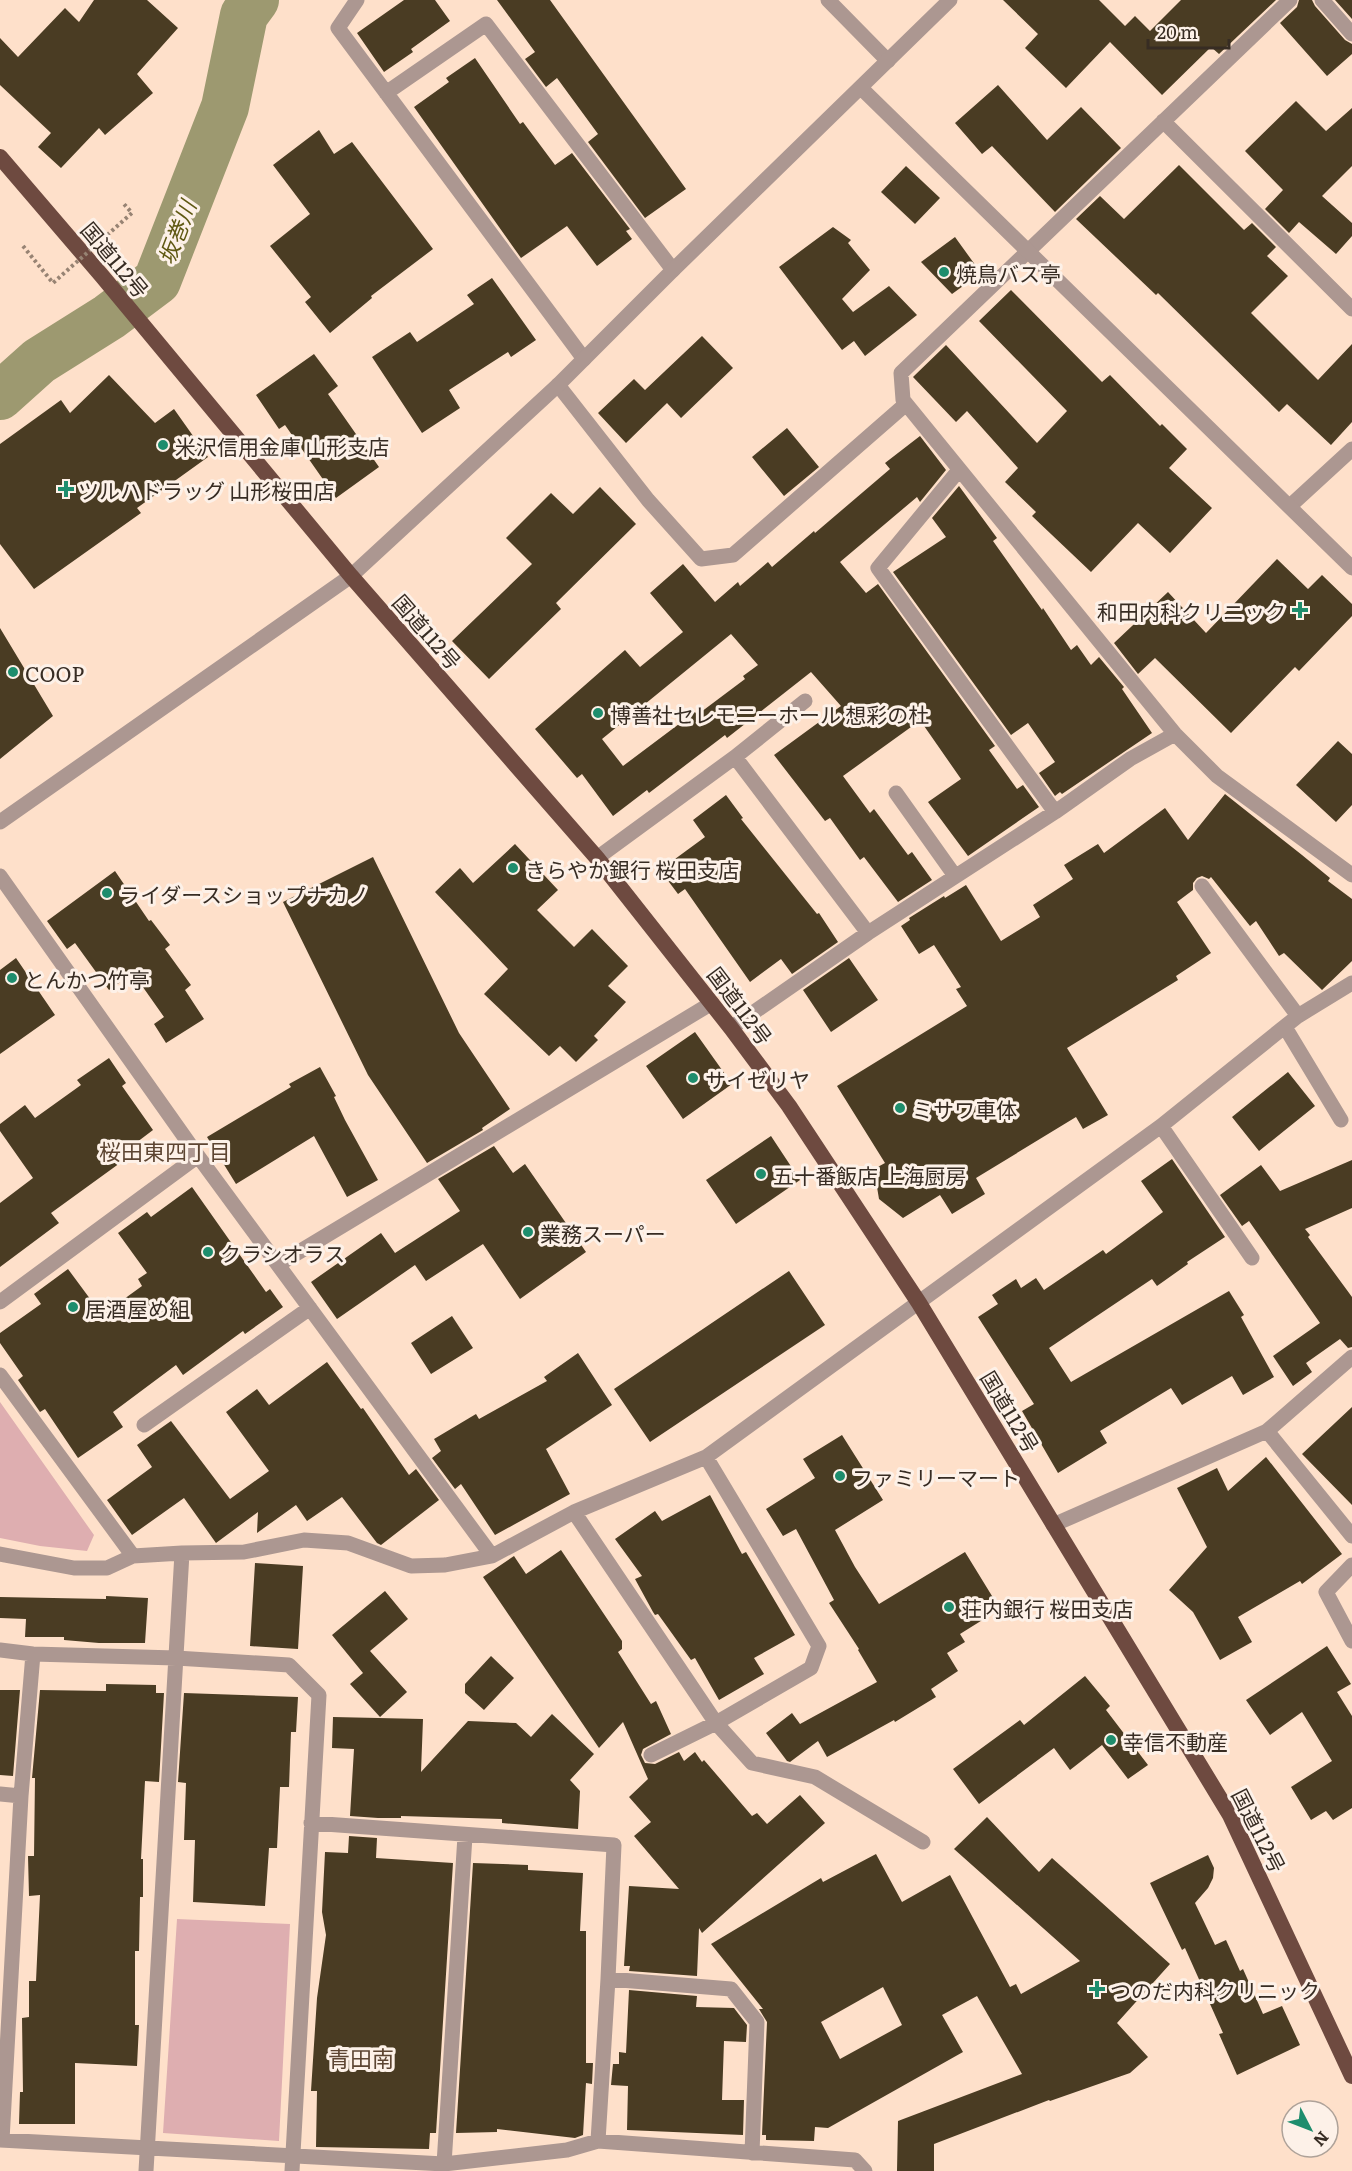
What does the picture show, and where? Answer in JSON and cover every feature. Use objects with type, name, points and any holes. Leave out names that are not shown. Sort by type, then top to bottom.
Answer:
[{"type":"highway","name":"国道112号","points":[[0,157],[351,576],[597,858],[732,1028],[789,1106],[919,1303],[1230,1815],[1352,2076]]},
{"type":"street","points":[[357,0],[338,28],[584,359]]},
{"type":"street","points":[[828,0],[888,62]]},
{"type":"street","points":[[0,822],[351,576],[558,385],[672,270],[950,0]]},
{"type":"street","points":[[1290,0],[901,373],[903,400],[906,404],[1174,734],[1217,776],[1352,875]]},
{"type":"street","points":[[1322,0],[1352,34]]},
{"type":"street","points":[[386,93],[486,24],[672,270]]},
{"type":"street","points":[[861,88],[1352,568]]},
{"type":"street","points":[[1163,121],[1352,309]]},
{"type":"street","points":[[558,385],[648,500],[701,559],[732,555],[906,404]]},
{"type":"street","points":[[1290,506],[1352,449]]},
{"type":"street","points":[[959,470],[878,568],[1055,812]]},
{"type":"street","points":[[597,858],[735,757],[805,701]]},
{"type":"street","points":[[732,1028],[868,933],[1055,812],[1130,759],[1174,734]]},
{"type":"street","points":[[735,757],[868,933]]},
{"type":"street","points":[[896,794],[955,876]]},
{"type":"street","points":[[0,876],[198,1156],[492,1556]]},
{"type":"street","points":[[1202,886],[1298,1016]]},
{"type":"street","points":[[0,1554],[74,1568],[107,1568],[133,1556],[182,1552],[244,1552],[304,1540],[348,1543],[411,1566],[445,1565],[492,1556],[574,1512],[706,1457],[1161,1126],[1298,1016],[1352,983]]},
{"type":"street","points":[[279,1264],[712,1003]]},
{"type":"street","points":[[1285,1027],[1341,1120]]},
{"type":"street","points":[[1161,1126],[1252,1258]]},
{"type":"street","points":[[0,1302],[198,1156]]},
{"type":"street","points":[[144,1425],[310,1308]]},
{"type":"street","points":[[1053,1525],[1266,1431],[1352,1357]]},
{"type":"street","points":[[0,1375],[133,1556]]},
{"type":"street","points":[[1266,1431],[1352,1536]]},
{"type":"street","points":[[651,1755],[716,1723],[811,1668],[819,1646],[706,1457]]},
{"type":"street","points":[[574,1512],[716,1723],[752,1763],[815,1777],[923,1842]]},
{"type":"street","points":[[146,2171],[182,1552]]},
{"type":"street","points":[[1352,1565],[1326,1592],[1352,1641]]},
{"type":"street","points":[[0,1650],[33,1654],[176,1658],[289,1665],[319,1695],[293,2164]]},
{"type":"street","points":[[33,1654],[21,1796],[1,2140],[147,2147],[293,2164],[444,2164],[567,2150],[598,2141],[855,2160],[865,2171]]},
{"type":"street","points":[[0,1794],[21,1796]]},
{"type":"street","points":[[311,1823],[465,1836],[614,1845],[598,2141]]},
{"type":"street","points":[[444,2164],[465,1836]]},
{"type":"street","points":[[608,1979],[732,1989],[757,2022],[752,2153]]},
{"type":"path","points":[[23,246],[52,283],[132,213],[123,203]]},
{"type":"shaded area","points":[[0,1402],[94,1535],[87,1551],[40,1546],[0,1538]]},
{"type":"shaded area","points":[[177,1919],[290,1924],[279,2141],[163,2133]]},
{"type":"building","points":[[94,0],[147,0],[178,28],[137,74],[153,93],[105,135],[99,128],[61,168],[38,147],[51,133],[0,85],[0,38],[18,57],[65,8],[79,22]]},
{"type":"building","points":[[404,0],[435,0],[450,21],[411,49],[413,52],[384,72],[357,33]]},
{"type":"building","points":[[497,0],[550,0],[686,189],[645,218],[588,142],[598,134],[557,78],[546,87],[525,59],[535,52]]},
{"type":"building","points":[[1003,0],[1099,0],[1125,26],[1135,16],[1150,31],[1181,0],[1276,0],[1219,54],[1211,47],[1162,95],[1110,42],[1066,88],[1025,48],[1038,34]]},
{"type":"building","points":[[1299,0],[1312,0],[1345,40],[1352,44],[1352,54],[1327,76],[1280,23],[1297,7]]},
{"type":"building","points":[[1335,0],[1352,0],[1352,19]]},
{"type":"building","points":[[475,58],[520,124],[523,122],[555,165],[572,153],[630,229],[626,231],[632,239],[597,266],[567,226],[521,258],[414,107],[449,82],[446,78]]},
{"type":"building","points":[[998,85],[1047,140],[1081,107],[1121,148],[1055,212],[992,146],[982,154],[955,123]]},
{"type":"building","points":[[1296,101],[1326,131],[1352,108],[1352,166],[1322,196],[1352,223],[1352,236],[1336,254],[1299,222],[1289,233],[1265,209],[1283,190],[1245,151]]},
{"type":"building","points":[[319,130],[334,154],[352,142],[433,249],[371,296],[372,298],[330,333],[305,302],[311,297],[270,246],[310,214],[273,165]]},
{"type":"building","points":[[1179,165],[1244,230],[1252,223],[1276,247],[1267,256],[1288,276],[1251,313],[1318,380],[1352,344],[1352,422],[1331,445],[1287,404],[1279,412],[1158,293],[1156,295],[1076,219],[1100,196],[1124,219]]},
{"type":"building","points":[[906,166],[940,198],[915,224],[881,192]]},
{"type":"building","points":[[833,227],[851,240],[848,243],[870,270],[842,299],[853,312],[889,286],[917,315],[865,356],[854,341],[842,350],[779,267]]},
{"type":"building","points":[[955,237],[981,273],[952,294],[921,262]]},
{"type":"building","points":[[492,278],[536,340],[511,357],[508,352],[449,390],[460,408],[422,433],[372,357],[410,332],[417,342],[474,304],[467,295]]},
{"type":"building","points":[[1011,290],[1102,382],[1110,375],[1160,426],[1162,424],[1187,449],[1169,468],[1212,508],[1170,553],[1138,523],[1091,572],[1032,516],[1036,512],[1005,482],[1018,468],[967,411],[956,422],[913,377],[946,345],[1037,443],[1067,411],[979,321]]},
{"type":"building","points":[[702,336],[733,368],[681,418],[667,403],[626,443],[598,413],[634,379],[645,390]]},
{"type":"building","points":[[314,354],[338,386],[328,394],[379,467],[336,498],[285,425],[279,429],[256,395]]},
{"type":"building","points":[[109,375],[155,423],[174,409],[208,457],[137,508],[141,513],[34,589],[0,544],[0,444],[61,400],[70,413]]},
{"type":"building","points":[[787,428],[819,467],[784,496],[752,457]]},
{"type":"building","points":[[920,436],[946,470],[920,502],[917,497],[840,562],[866,593],[878,584],[995,746],[989,750],[1017,789],[1023,785],[1039,807],[968,856],[928,802],[961,779],[922,723],[918,722],[843,776],[870,813],[874,809],[908,855],[912,852],[932,880],[898,902],[864,857],[860,860],[830,818],[825,821],[774,755],[841,706],[811,672],[727,738],[725,735],[649,793],[647,790],[613,816],[582,774],[577,778],[535,729],[625,650],[640,667],[683,632],[650,593],[683,564],[715,602],[738,582],[740,586],[768,562],[772,567],[814,531],[815,533],[890,469],[885,463]],"holes":[[[731,634],[758,665],[743,676],[745,679],[697,715],[695,712],[623,766],[602,739]]]},
{"type":"building","points":[[959,486],[997,538],[993,541],[1071,650],[1077,645],[1091,665],[1099,657],[1124,687],[1122,689],[1152,733],[1062,794],[1060,792],[1055,796],[1039,773],[1055,762],[1028,723],[1011,735],[893,572],[946,537],[932,518]]},
{"type":"building","points":[[600,487],[636,524],[556,603],[561,609],[489,679],[452,641],[532,564],[506,538],[551,493],[573,514]]},
{"type":"building","points":[[1277,559],[1308,589],[1322,575],[1352,604],[1352,616],[1299,671],[1295,667],[1231,733],[1155,658],[1138,674],[1114,643],[1168,592],[1206,633]]},
{"type":"building","name":"COOP","points":[[0,628],[53,716],[0,759]]},
{"type":"building","points":[[1338,741],[1352,754],[1352,805],[1336,822],[1296,785]]},
{"type":"building","points":[[1225,794],[1330,878],[1328,881],[1352,899],[1352,961],[1322,990],[1284,953],[1279,956],[1256,921],[1250,926],[1211,877],[1209,879],[1202,876],[1197,878],[1193,883],[1193,890],[1177,902],[1211,953],[1176,976],[1178,980],[1067,1048],[1108,1115],[1083,1129],[1076,1117],[976,1178],[985,1194],[952,1214],[940,1195],[903,1218],[879,1199],[874,1169],[885,1163],[837,1086],[967,1006],[956,989],[961,987],[934,945],[919,954],[901,926],[910,920],[909,918],[966,885],[1001,941],[1040,917],[1033,905],[1073,879],[1064,865],[1098,844],[1104,853],[1165,808],[1188,840]]},
{"type":"building","points":[[726,795],[743,818],[741,819],[817,914],[819,913],[838,942],[792,974],[781,959],[750,982],[685,889],[678,894],[660,870],[705,837],[693,820]]},
{"type":"building","points":[[515,844],[558,890],[537,910],[574,947],[592,929],[628,966],[608,986],[626,1002],[594,1036],[598,1040],[576,1062],[560,1046],[549,1056],[484,994],[508,969],[435,892],[460,868],[473,883]]},
{"type":"building","points":[[373,857],[459,1033],[510,1109],[482,1128],[483,1130],[427,1163],[368,1075],[283,902]]},
{"type":"building","points":[[115,871],[149,921],[151,920],[170,945],[165,949],[191,985],[185,990],[204,1019],[166,1043],[154,1024],[164,1017],[133,973],[109,990],[75,943],[67,949],[47,921]]},
{"type":"building","points":[[16,958],[55,1015],[0,1054],[0,970]]},
{"type":"building","points":[[849,958],[878,1000],[831,1032],[803,990]]},
{"type":"building","points":[[695,1032],[732,1084],[683,1119],[646,1066]]},
{"type":"building","points":[[109,1058],[126,1083],[122,1086],[153,1130],[116,1158],[120,1163],[51,1213],[59,1223],[0,1267],[0,1203],[33,1178],[0,1131],[0,1124],[25,1105],[35,1118],[81,1085],[77,1080]]},
{"type":"building","points":[[320,1067],[336,1096],[334,1097],[345,1120],[378,1180],[347,1197],[314,1136],[236,1184],[207,1137],[291,1087],[289,1084]]},
{"type":"building","points":[[1288,1072],[1315,1106],[1259,1151],[1232,1117]]},
{"type":"building","points":[[771,1136],[800,1180],[736,1224],[706,1180]]},
{"type":"building","points":[[494,1146],[513,1173],[525,1164],[586,1252],[520,1299],[483,1244],[426,1281],[415,1265],[337,1319],[311,1282],[381,1233],[395,1253],[460,1211],[438,1179]]},
{"type":"building","points":[[1172,1159],[1225,1237],[1187,1262],[1188,1264],[1157,1286],[1152,1279],[1049,1348],[1071,1382],[1229,1291],[1244,1315],[1241,1317],[1274,1377],[1243,1395],[1232,1376],[1182,1405],[1171,1388],[1100,1431],[1107,1443],[1058,1473],[1022,1411],[1034,1404],[978,1317],[998,1304],[992,1295],[1016,1279],[1021,1288],[1036,1278],[1044,1290],[1103,1250],[1106,1254],[1163,1212],[1141,1181]]},
{"type":"building","points":[[1352,1160],[1352,1208],[1305,1229],[1310,1235],[1308,1237],[1352,1297],[1352,1347],[1348,1348],[1340,1339],[1306,1363],[1312,1372],[1293,1386],[1273,1356],[1320,1323],[1249,1221],[1242,1226],[1220,1195],[1261,1165],[1280,1191]]},
{"type":"building","points":[[192,1187],[266,1292],[270,1289],[283,1307],[245,1334],[243,1331],[183,1375],[176,1365],[113,1412],[123,1427],[78,1458],[45,1409],[40,1412],[18,1380],[23,1376],[0,1343],[0,1333],[41,1304],[34,1294],[68,1269],[102,1315],[142,1286],[138,1279],[147,1273],[118,1233],[147,1212],[151,1217]]},
{"type":"building","points":[[789,1271],[825,1325],[650,1442],[614,1389]]},
{"type":"building","points":[[452,1316],[473,1348],[431,1374],[411,1343]]},
{"type":"building","points":[[578,1353],[612,1405],[546,1449],[570,1494],[495,1535],[461,1484],[455,1489],[432,1458],[441,1451],[434,1439],[476,1414],[479,1419],[547,1381],[544,1377]]},
{"type":"building","points":[[327,1362],[361,1409],[363,1408],[409,1475],[416,1469],[439,1500],[381,1545],[377,1543],[342,1497],[307,1521],[296,1505],[257,1533],[258,1512],[216,1543],[184,1498],[132,1535],[107,1500],[152,1467],[137,1445],[171,1421],[230,1499],[269,1471],[226,1412],[257,1389],[269,1405]]},
{"type":"building","points":[[1352,1407],[1352,1505],[1302,1454]]},
{"type":"building","points":[[842,1435],[883,1500],[835,1530],[879,1604],[965,1552],[1000,1609],[960,1634],[965,1642],[947,1653],[958,1671],[931,1689],[936,1697],[895,1722],[894,1720],[827,1757],[818,1741],[790,1762],[766,1733],[792,1713],[800,1724],[877,1682],[829,1603],[834,1600],[796,1529],[783,1536],[766,1509],[815,1478],[803,1459]]},
{"type":"building","points":[[1266,1457],[1342,1554],[1302,1584],[1300,1581],[1238,1617],[1252,1642],[1220,1660],[1193,1612],[1169,1590],[1207,1547],[1177,1488],[1217,1468],[1228,1491]]},
{"type":"building","points":[[710,1495],[742,1554],[746,1552],[795,1635],[754,1658],[764,1674],[719,1700],[695,1658],[691,1660],[658,1614],[655,1615],[653,1612],[635,1579],[642,1576],[615,1539],[655,1511],[662,1521]]},
{"type":"building","points":[[561,1550],[622,1641],[622,1649],[618,1652],[651,1704],[656,1701],[671,1734],[643,1749],[641,1755],[645,1763],[655,1764],[679,1752],[684,1761],[695,1752],[752,1816],[757,1813],[767,1824],[800,1795],[825,1823],[702,1933],[699,1928],[697,1976],[629,1971],[630,1966],[624,1966],[629,1886],[679,1889],[634,1836],[651,1822],[629,1797],[648,1779],[623,1722],[599,1748],[483,1577],[514,1556],[526,1574]]},
{"type":"building","points":[[255,1563],[303,1566],[298,1649],[250,1646]]},
{"type":"building","points":[[385,1591],[408,1619],[370,1651],[407,1692],[380,1717],[350,1684],[363,1673],[332,1635]]},
{"type":"building","points":[[106,1596],[148,1598],[145,1643],[99,1643],[64,1640],[64,1637],[25,1637],[26,1619],[0,1618],[0,1597],[106,1599]]},
{"type":"building","points":[[1327,1646],[1351,1684],[1337,1692],[1352,1716],[1352,1808],[1333,1820],[1326,1811],[1311,1820],[1291,1787],[1332,1761],[1302,1712],[1270,1735],[1246,1700]]},
{"type":"building","points":[[491,1656],[514,1678],[484,1710],[465,1693],[465,1684]]},
{"type":"building","points":[[1085,1676],[1110,1706],[1106,1710],[1148,1765],[1128,1779],[1102,1745],[1070,1770],[1054,1748],[979,1804],[953,1769],[1020,1720],[1024,1725]]},
{"type":"building","points":[[106,1684],[156,1685],[156,1693],[164,1693],[159,1782],[145,1781],[141,1859],[143,1859],[143,1897],[140,1897],[139,1951],[135,1951],[135,2025],[139,2025],[137,2066],[75,2063],[75,2124],[19,2124],[20,2092],[23,2092],[22,2018],[29,2017],[29,1981],[36,1981],[40,1895],[29,1896],[28,1856],[34,1856],[35,1778],[32,1778],[40,1690],[106,1691]]},
{"type":"building","points":[[0,1690],[20,1690],[13,1776],[0,1775]]},
{"type":"building","points":[[184,1693],[298,1697],[296,1732],[291,1732],[289,1787],[280,1787],[277,1848],[269,1848],[265,1906],[193,1902],[195,1840],[184,1840],[186,1783],[178,1782]]},
{"type":"building","points":[[552,1714],[594,1754],[570,1780],[580,1791],[578,1829],[502,1823],[502,1819],[350,1816],[354,1749],[332,1748],[333,1717],[423,1719],[421,1772],[468,1721],[516,1723],[531,1737]]},
{"type":"building","points":[[987,1817],[1039,1872],[1052,1858],[1170,1964],[1117,2023],[1148,2057],[1130,2073],[1049,2100],[934,2144],[934,2171],[897,2171],[898,2121],[1022,2074],[977,1996],[942,2015],[963,2052],[828,2128],[815,2127],[814,2141],[766,2140],[766,2135],[762,2135],[767,2022],[759,2009],[763,2009],[711,1944],[821,1878],[823,1882],[876,1854],[902,1902],[950,1875],[1010,1987],[1016,1984],[1021,1994],[1080,1961],[954,1849]],"holes":[[[883,1987],[902,2025],[840,2059],[821,2022]]]},
{"type":"building","points":[[349,1836],[377,1838],[376,1858],[453,1863],[436,2133],[430,2133],[429,2149],[316,2147],[317,2091],[311,2091],[317,1998],[326,1935],[322,1912],[325,1852],[348,1853]]},
{"type":"building","points":[[1208,1855],[1214,1868],[1213,1878],[1195,1903],[1215,1945],[1226,1940],[1240,1971],[1243,1969],[1263,2014],[1282,2006],[1300,2045],[1237,2075],[1219,2034],[1223,2033],[1185,1948],[1182,1950],[1150,1883]]},
{"type":"building","points":[[473,1863],[528,1865],[528,1870],[583,1873],[580,1931],[586,1931],[586,2063],[593,2063],[592,2084],[586,2083],[583,2135],[575,2138],[497,2129],[497,2132],[456,2133]]},
{"type":"building","points":[[629,1990],[697,1996],[696,2007],[734,2008],[747,2025],[746,2042],[724,2041],[722,2100],[744,2100],[743,2135],[627,2130],[628,2086],[611,2085],[613,2064],[619,2064],[619,2052],[626,2053]]},
{"type":"waterway","name":"坂巻川","points":[[0,396],[39,361],[109,317],[157,281],[225,107],[244,15],[255,0]]},
{"type":"place","name":"焼鳥バス亭","points":[[944,272]]},
{"type":"place","name":"米沢信用金庫 山形支店","points":[[163,445]]},
{"type":"place","name":"ツルハドラッグ 山形桜田店","points":[[66,489]]},
{"type":"place","name":"和田内科クリニック","points":[[1300,610]]},
{"type":"place","name":"COOP","points":[[13,672]]},
{"type":"place","name":"博善社セレモニーホール 想彩の杜","points":[[598,713]]},
{"type":"place","name":"きらやか銀行 桜田支店","points":[[513,868]]},
{"type":"place","name":"ライダースショップナカノ","points":[[107,893]]},
{"type":"place","name":"とんかつ竹亭","points":[[12,978]]},
{"type":"place","name":"サイゼリヤ","points":[[693,1078]]},
{"type":"place","name":"ミサワ車体","points":[[900,1108]]},
{"type":"place","name":"五十番飯店 上海厨房","points":[[761,1174]]},
{"type":"place","name":"業務スーパー","points":[[528,1232]]},
{"type":"place","name":"クラシオラス","points":[[208,1252]]},
{"type":"place","name":"居酒屋め組","points":[[73,1307]]},
{"type":"place","name":"ファミリーマート","points":[[840,1476]]},
{"type":"place","name":"荘内銀行 桜田支店","points":[[949,1607]]},
{"type":"place","name":"幸信不動産","points":[[1111,1740]]},
{"type":"place","name":"つのだ内科クリニック","points":[[1097,1989]]},
{"type":"district","name":"桜田東四丁目","points":[[165,1150]]},
{"type":"district","name":"青田南","points":[[361,2057]]}]
